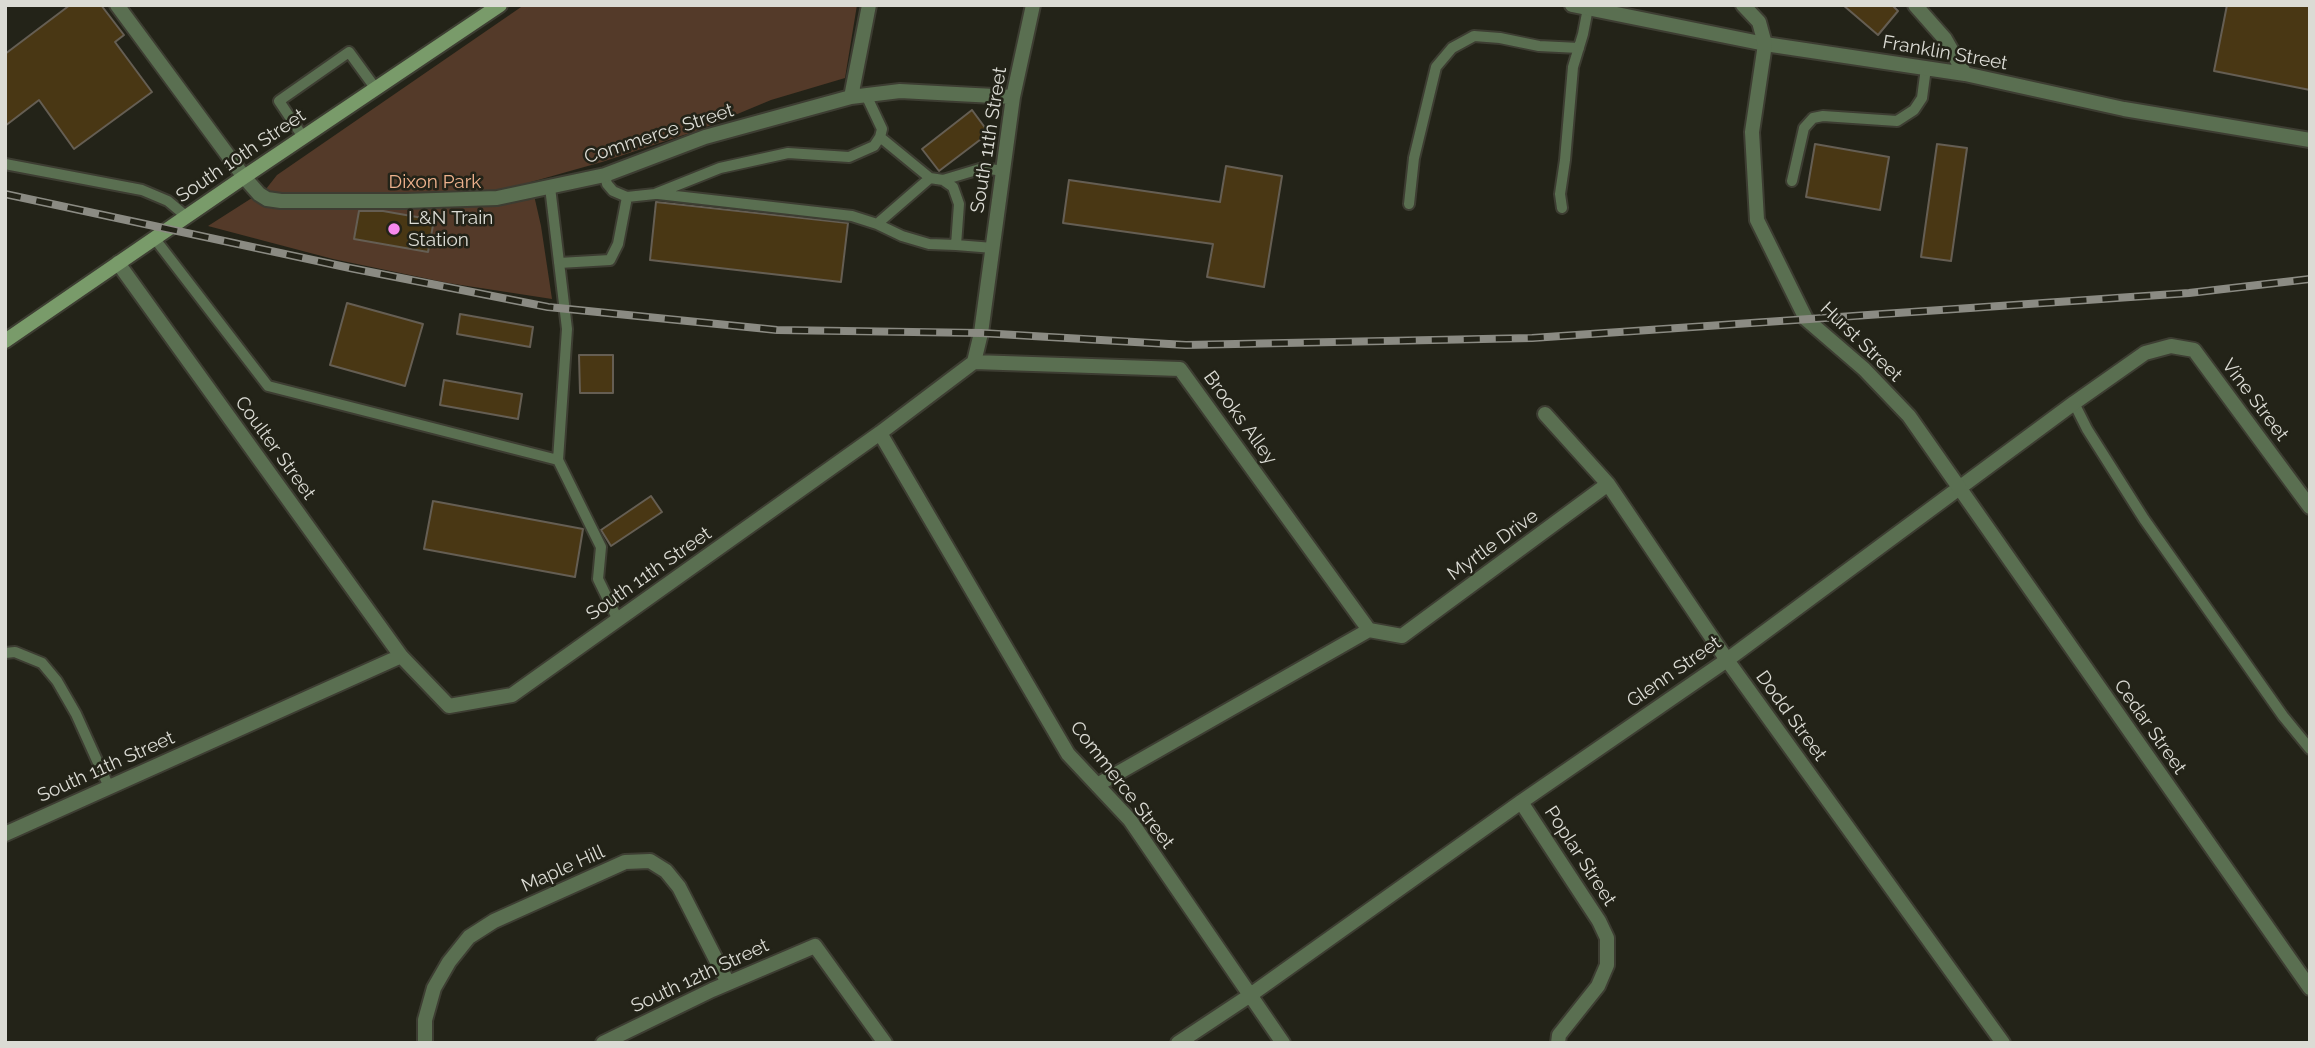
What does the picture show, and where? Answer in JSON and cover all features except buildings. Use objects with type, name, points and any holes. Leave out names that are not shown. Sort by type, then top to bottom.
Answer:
[{"type":"main road","name":"South 10th Street","points":[[5,341],[500,5]]},
{"type":"street","name":"Commerce Street","points":[[117,5],[244,177],[259,194],[267,199],[281,201],[497,198],[605,176],[705,137],[859,96],[900,91],[1013,97]]},
{"type":"street","points":[[859,96],[869,5]]},
{"type":"street","name":"South 11th Street","points":[[5,834],[401,656],[449,706],[512,695],[880,433],[974,362],[981,333],[1013,97],[1033,5]]},
{"type":"street","name":"Franklin Street","points":[[1572,5],[1765,44],[1965,74],[2124,109],[2310,140]]},
{"type":"street","points":[[1743,5],[1759,22],[1765,44]]},
{"type":"street","points":[[1915,5],[1945,39],[1965,74]]},
{"type":"street","name":"Hurst Street","points":[[1765,44],[1752,132],[1757,220],[1806,319],[1864,369],[1909,416],[1960,488]]},
{"type":"street","name":"Coulter Street","points":[[118,263],[401,656]]},
{"type":"street","name":"Glenn Street","points":[[1178,1043],[1727,660],[2074,402],[2145,353],[2171,346],[2194,350]]},
{"type":"street","name":"Vine Street","points":[[2194,350],[2310,507]]},
{"type":"street","name":"Brooks Alley","points":[[974,362],[1180,369],[1369,630]]},
{"type":"street","name":"Dodd Street","points":[[1545,414],[1608,484],[1727,660],[2003,1043]]},
{"type":"street","name":"Commerce Street","points":[[880,433],[1068,754],[1130,820],[1283,1043]]},
{"type":"street","name":"Myrtle Drive","points":[[1369,630],[1402,636],[1608,484]]},
{"type":"street","name":"Cedar Street","points":[[1960,488],[2310,988]]},
{"type":"street","points":[[1097,785],[1369,630]]},
{"type":"street","name":"Poplar Street","points":[[1521,802],[1599,921],[1606,938],[1607,965],[1598,986],[1559,1035],[1558,1043]]},
{"type":"street","name":"Maple Hill","points":[[425,1043],[425,1020],[434,988],[449,962],[470,937],[494,921],[625,862],[650,861],[666,871],[679,887],[727,983]]},
{"type":"street","name":"South 12th Street","points":[[603,1043],[727,983],[815,946],[885,1043]]},
{"type":"lane","points":[[1562,208],[1560,194],[1573,67],[1588,8]]},
{"type":"lane","points":[[1409,204],[1414,158],[1436,67],[1452,48],[1474,36],[1500,37],[1539,46],[1579,48]]},
{"type":"lane","points":[[303,137],[279,101],[349,52],[376,89]]},
{"type":"lane","points":[[1792,181],[1804,128],[1813,118],[1823,116],[1897,121],[1914,110],[1922,98],[1926,68]]},
{"type":"lane","points":[[655,194],[720,168],[788,153],[849,157],[874,146],[880,137],[881,129],[859,96]]},
{"type":"lane","points":[[880,137],[930,178],[943,180],[983,168],[1003,171]]},
{"type":"lane","points":[[5,164],[142,190],[168,201],[187,217]]},
{"type":"lane","points":[[605,176],[613,191],[626,197],[655,194],[852,216],[929,244],[993,248]]},
{"type":"lane","points":[[877,224],[930,178]]},
{"type":"lane","points":[[943,180],[953,187],[959,204],[956,244]]},
{"type":"lane","points":[[550,187],[567,329],[558,460],[600,547],[598,579],[618,620]]},
{"type":"lane","points":[[559,263],[610,260],[618,244],[626,197]]},
{"type":"lane","points":[[155,239],[268,386],[558,460]]},
{"type":"lane","points":[[2074,402],[2087,429],[2144,519],[2283,716],[2310,749]]},
{"type":"lane","points":[[5,653],[15,652],[42,663],[57,681],[76,714],[109,787]]},
{"type":"green space","name":"Dixon Park","points":[[524,5],[857,5],[845,78],[771,100],[699,130],[531,182],[552,299],[448,283],[333,259],[208,226],[266,189],[277,175]]},
{"type":"railway","points":[[5,194],[350,268],[548,307],[777,330],[981,333],[1186,345],[1532,338],[2189,293],[2310,279]]},
{"type":"place","name":"L&N Train Station","points":[[394,229]]}]
